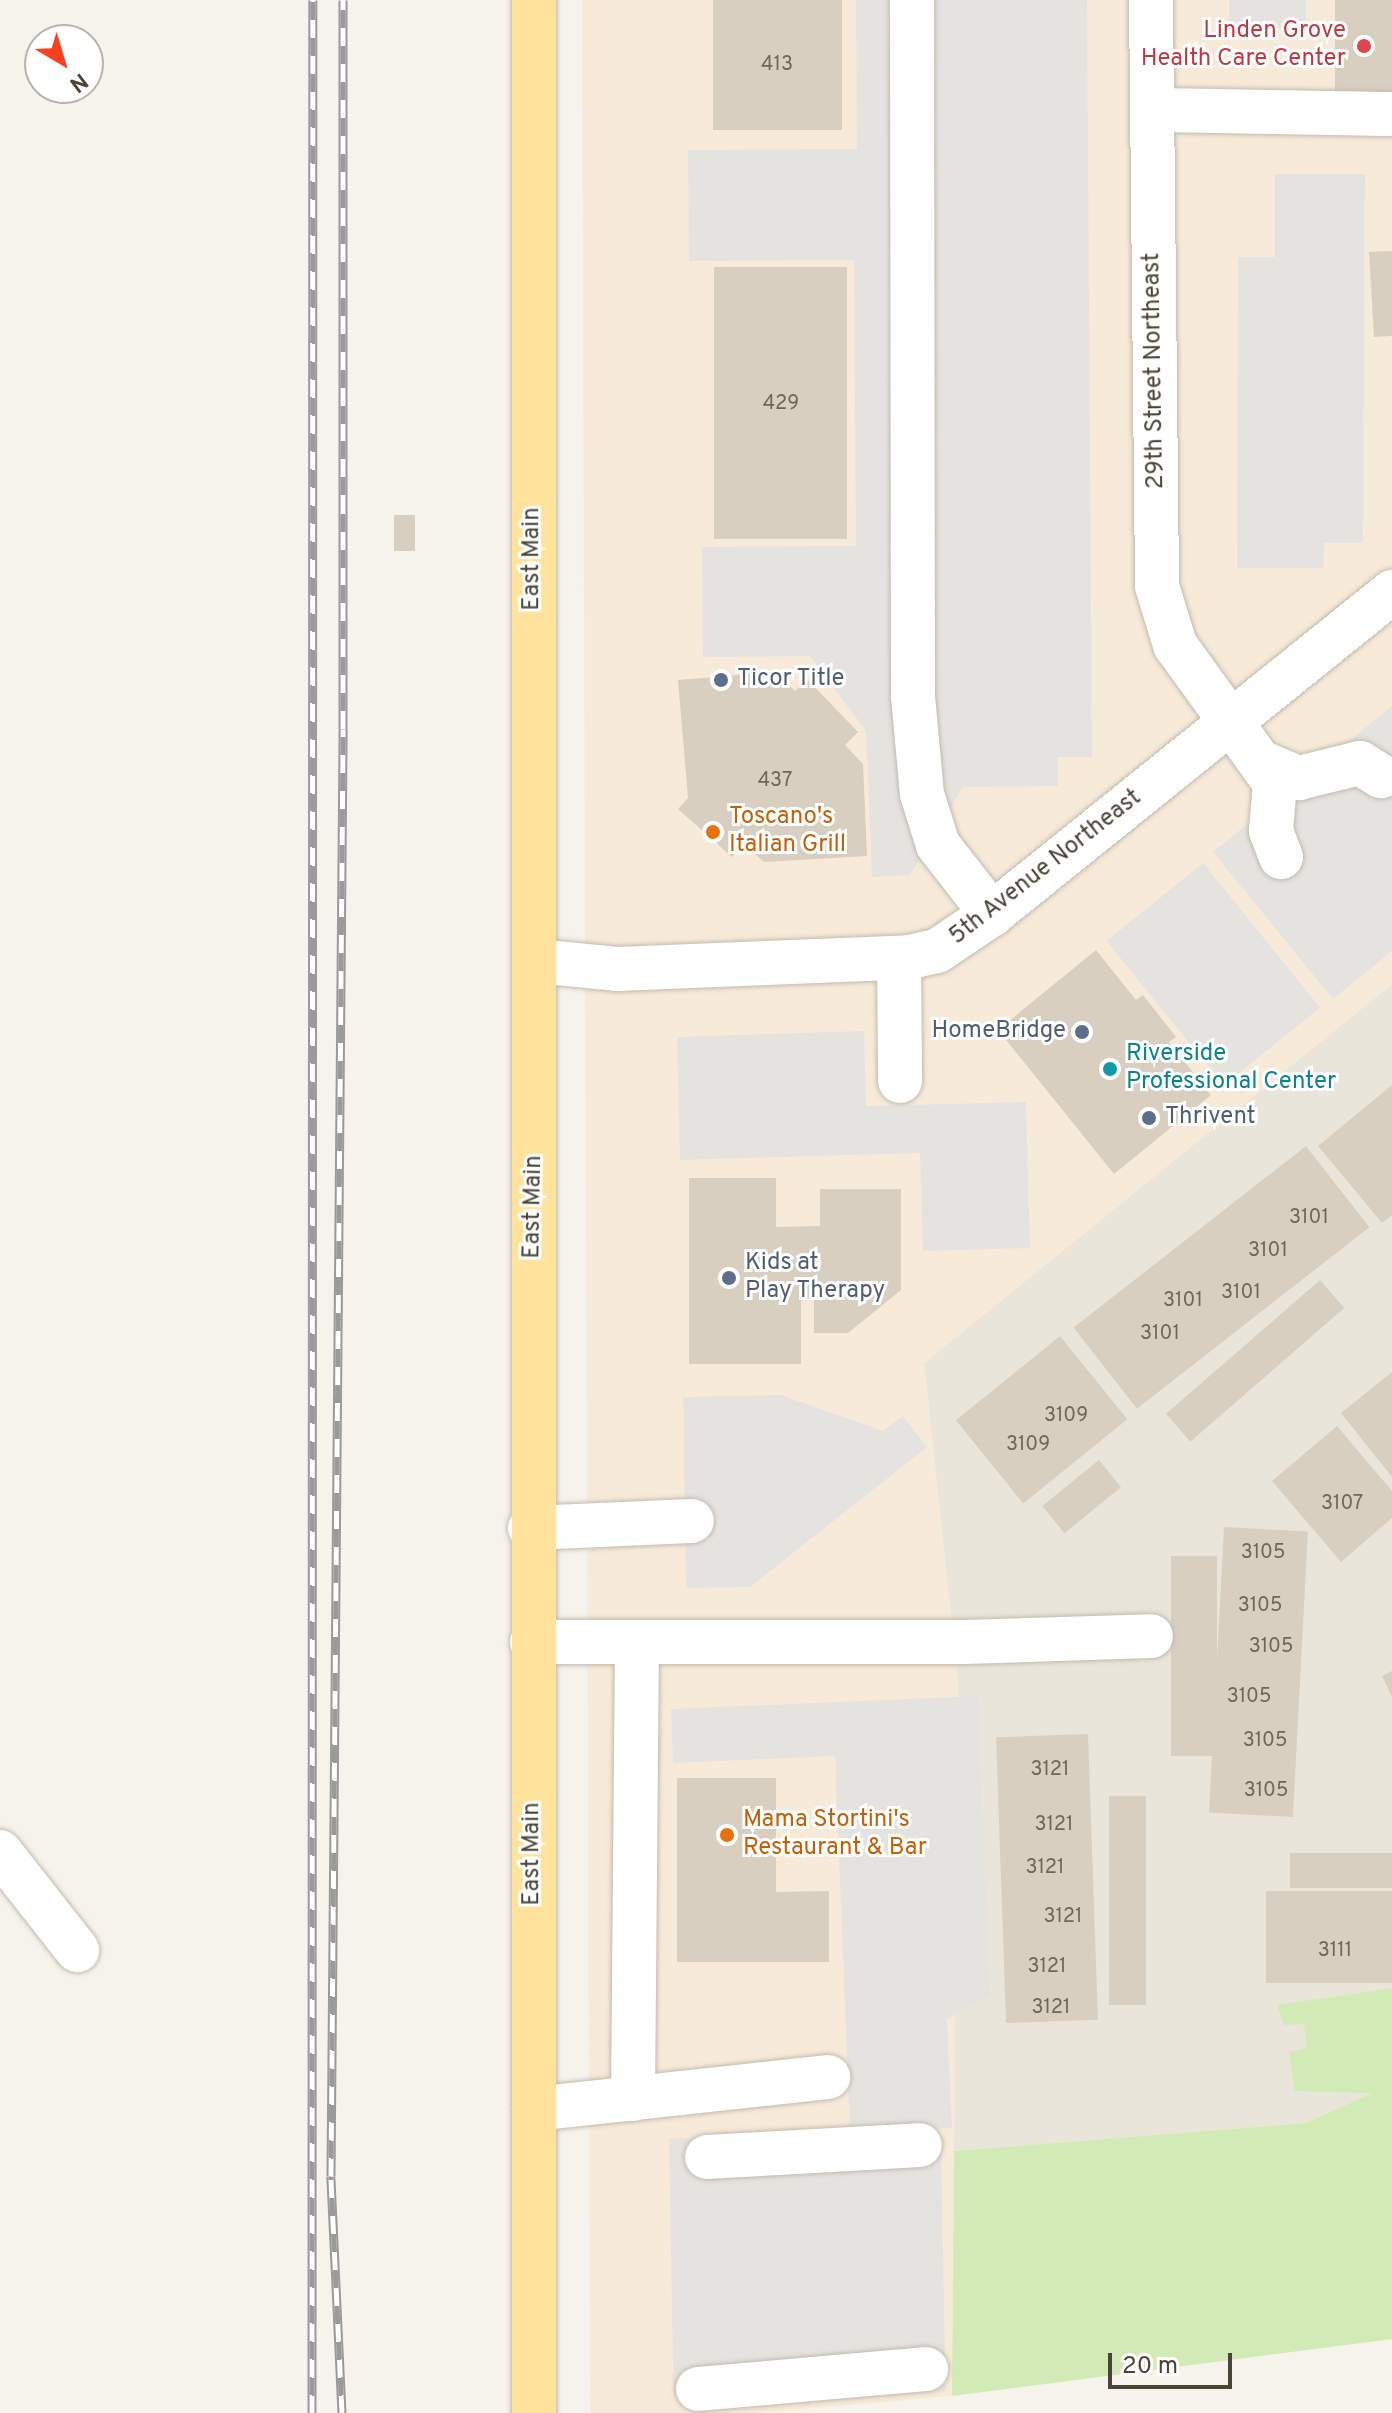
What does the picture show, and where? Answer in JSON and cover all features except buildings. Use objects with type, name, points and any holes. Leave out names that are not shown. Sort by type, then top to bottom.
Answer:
[{"type":"main road","name":"East Main","points":[[534,0],[536,961],[530,1528],[534,2413]]},
{"type":"street","points":[[912,0],[913,682],[922,794],[938,845],[992,914]]},
{"type":"street","name":"29th Street Northeast","points":[[1151,0],[1157,586],[1175,645],[1263,763]]},
{"type":"street","points":[[1152,110],[1392,114]]},
{"type":"street","name":"5th Avenue Northeast","points":[[536,961],[617,969],[899,958],[937,951],[992,914],[1392,592]]},
{"type":"street","points":[[1263,763],[1299,778],[1360,763],[1381,776]]},
{"type":"street","points":[[1263,763],[1275,783],[1271,831],[1281,857]]},
{"type":"street","points":[[899,958],[900,1081]]},
{"type":"street","points":[[530,1528],[692,1521]]},
{"type":"street","points":[[532,1642],[1151,1636]]},
{"type":"street","points":[[633,2099],[637,1643]]},
{"type":"street","points":[[0,1852],[77,1950]]},
{"type":"street","points":[[534,2109],[828,2077]]},
{"type":"street","points":[[707,2157],[920,2145]]},
{"type":"street","points":[[698,2389],[926,2369]]},
{"type":"shaded area","points":[[582,0],[1392,0],[1392,984],[924,1363],[958,1683],[952,2396],[757,2413],[590,2413]]},
{"type":"shaded area","points":[[856,0],[1087,0],[1092,757],[1058,757],[1058,786],[963,787],[910,875],[872,877],[866,731],[810,656],[703,657],[702,547],[856,546],[854,260],[689,261],[688,150],[857,149]]},
{"type":"shaded area","points":[[1229,0],[1306,0],[1306,29],[1229,29]]},
{"type":"shaded area","points":[[1275,174],[1365,174],[1363,543],[1324,543],[1323,568],[1237,568],[1238,257],[1275,257]]},
{"type":"shaded area","points":[[1392,706],[1392,951],[1333,999],[1213,852]]},
{"type":"shaded area","points":[[1203,863],[1320,1008],[1224,1086],[1107,941]]},
{"type":"shaded area","points":[[1392,984],[1392,2084],[1306,2123],[954,2151],[958,1683],[924,1363]]},
{"type":"shaded area","points":[[864,1031],[866,1106],[1026,1102],[1030,1248],[923,1251],[920,1153],[680,1160],[677,1037]]},
{"type":"shaded area","points":[[781,1395],[883,1431],[903,1416],[927,1447],[750,1587],[686,1588],[683,1397]]},
{"type":"shaded area","points":[[978,1696],[990,1995],[947,2019],[952,2128],[850,2132],[835,1756],[673,1763],[671,1709]]},
{"type":"shaded area","points":[[941,2134],[945,2391],[674,2396],[669,2139]]},
{"type":"green space","points":[[1392,1988],[1392,2339],[952,2396],[954,2151],[1306,2123],[1372,2093],[1295,2091],[1289,2052],[1307,2048],[1304,2024],[1284,2025],[1277,2005]]},
{"type":"railway","points":[[312,2413],[313,0]]},
{"type":"railway","points":[[342,2413],[331,2176],[343,729],[343,0]]},
{"type":"place","name":"Linden Grove Health Care Center","points":[[1364,46]]},
{"type":"place","name":"Ticor Title","points":[[721,680]]},
{"type":"place","name":"Toscano's Italian Grill","points":[[713,832]]},
{"type":"place","name":"HomeBridge","points":[[1082,1032]]},
{"type":"place","name":"Riverside Professional Center","points":[[1110,1069]]},
{"type":"place","name":"Thrivent","points":[[1149,1118]]},
{"type":"place","name":"Kids at Play Therapy","points":[[729,1278]]},
{"type":"place","name":"Mama Stortini's Restaurant & Bar","points":[[727,1835]]}]
